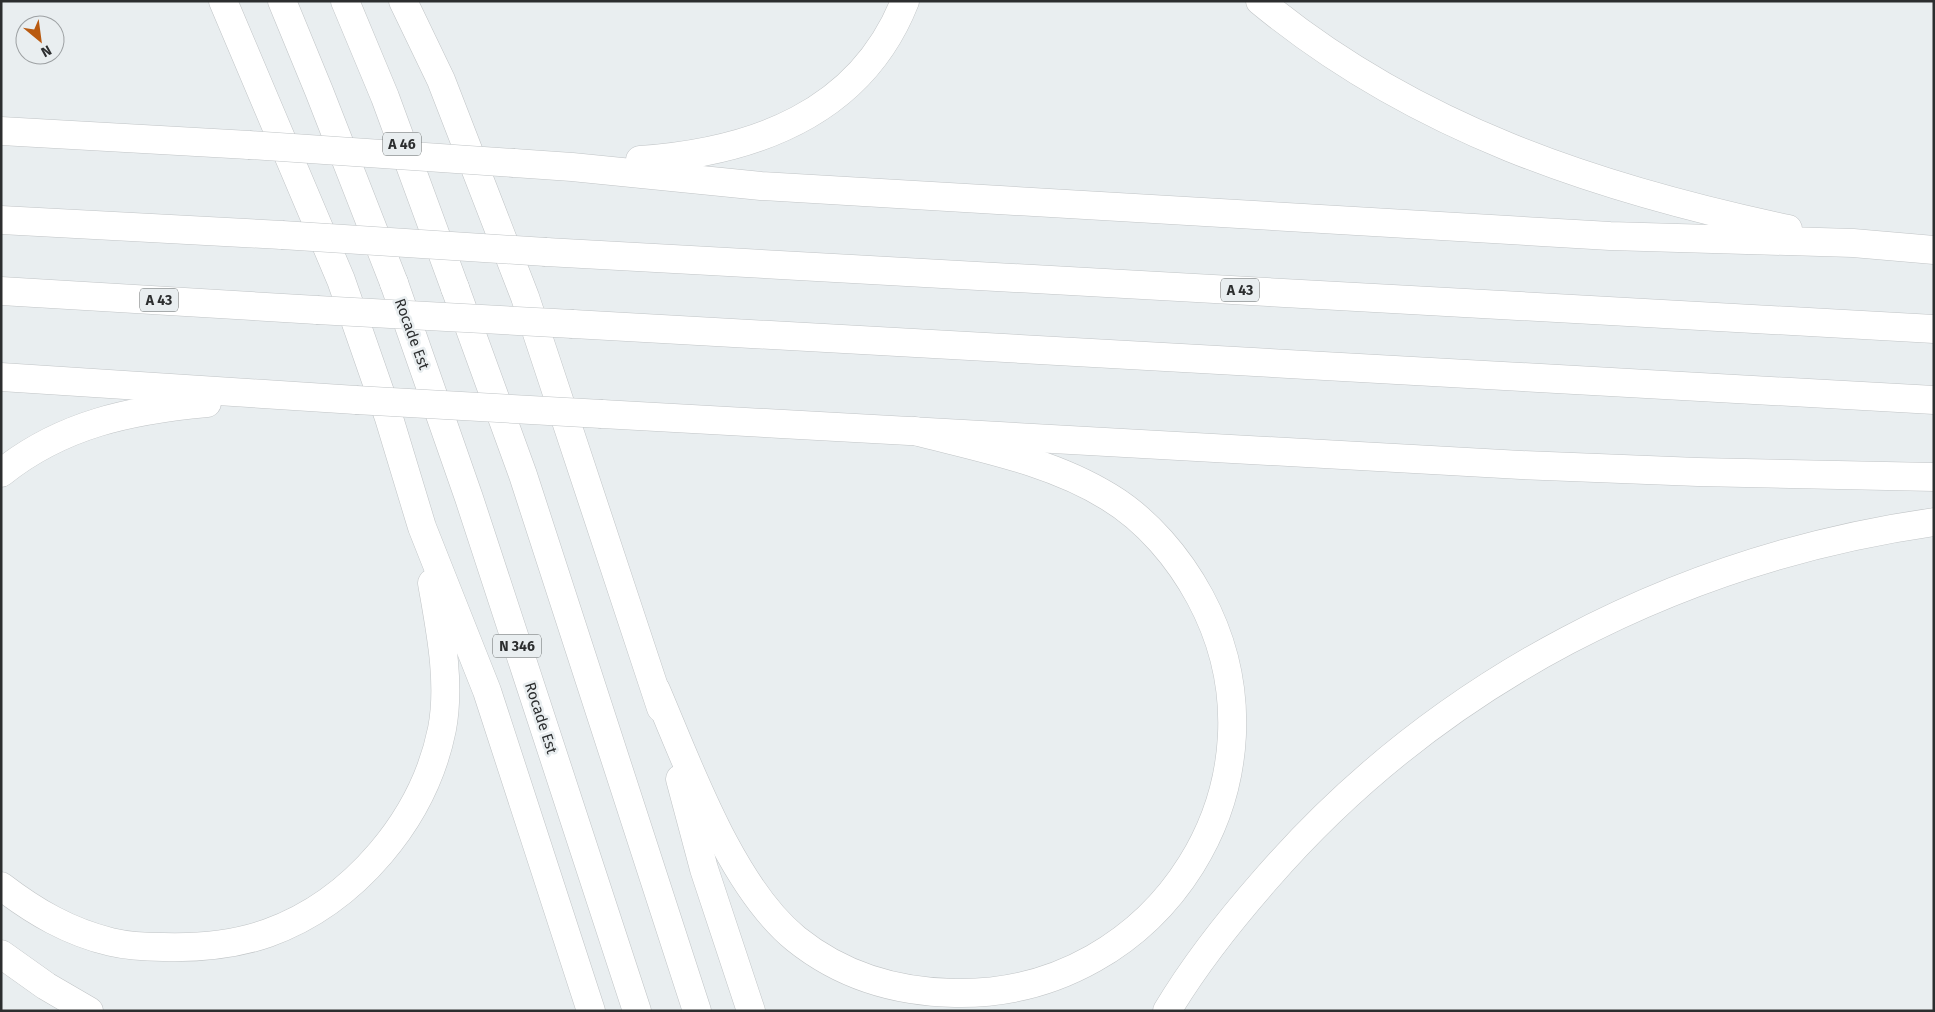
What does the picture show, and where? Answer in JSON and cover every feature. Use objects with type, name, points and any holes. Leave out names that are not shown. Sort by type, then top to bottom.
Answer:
[{"type":"highway","points":[[224,1],[341,280],[389,418],[422,527],[487,691],[591,1011]]},
{"type":"highway","name":"Rocade Est","points":[[282,1],[394,284],[468,498],[637,1011]]},
{"type":"highway","name":"A 46","points":[[345,1],[385,97],[523,475],[697,1011]]},
{"type":"highway","points":[[403,1],[441,80],[525,297],[656,690],[704,869],[751,1011]]},
{"type":"highway","points":[[420,1],[441,80]]},
{"type":"highway","points":[[572,167],[680,158],[713,152],[778,131],[825,104],[851,82],[888,36],[905,1]]},
{"type":"highway","points":[[1260,1],[1318,45],[1363,74],[1483,138],[1531,157],[1635,192],[1853,243]]},
{"type":"highway","points":[[1,131],[249,145],[572,167],[760,186],[1610,236],[1853,243],[1934,250]]},
{"type":"highway","name":"A 43","points":[[1,220],[1934,329]]},
{"type":"highway","name":"A 43","points":[[1,291],[1934,400]]},
{"type":"highway","points":[[1,377],[356,400],[1522,465],[1698,472],[1934,477]]},
{"type":"highway","points":[[1,473],[16,461],[59,435],[107,419],[174,406],[289,395]]},
{"type":"highway","points":[[656,690],[706,806],[741,871],[765,909],[796,938],[828,961],[860,977],[891,986],[934,992],[980,993],[1022,987],[1058,975],[1097,957],[1134,932],[1169,897],[1199,853],[1215,818],[1229,770],[1232,733],[1229,684],[1221,645],[1208,612],[1195,588],[1169,550],[1138,519],[1109,497],[1068,476],[1021,460],[915,431]]},
{"type":"highway","points":[[1167,1011],[1226,926],[1286,855],[1324,816],[1402,747],[1448,712],[1493,682],[1588,629],[1682,587],[1784,553],[1842,538],[1934,522]]},
{"type":"highway","points":[[1,886],[23,903],[54,922],[83,934],[113,943],[176,948],[208,946],[268,933],[320,906],[364,871],[406,819],[428,775],[442,729],[444,698],[442,651],[422,527]]},
{"type":"highway","points":[[1,954],[46,986],[89,1011]]}]
